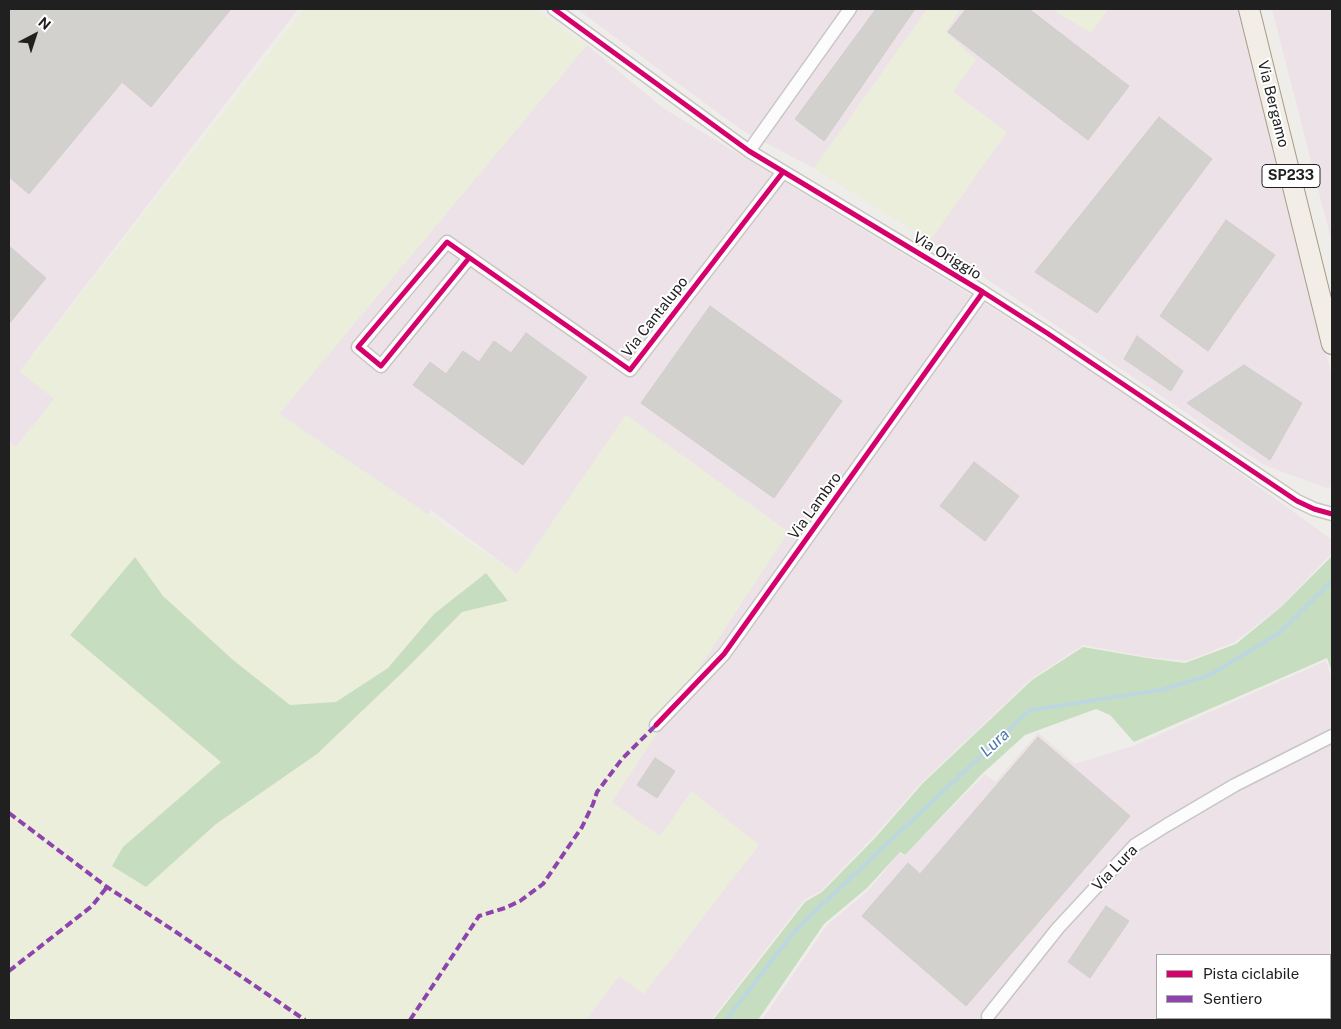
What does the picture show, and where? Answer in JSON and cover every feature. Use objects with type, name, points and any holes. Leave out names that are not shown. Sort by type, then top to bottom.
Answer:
[{"type":"main road","name":"Via Bergamo","points":[[1249,9],[1332,344]]},
{"type":"street","name":"Via Origgio","points":[[554,9],[749,151],[983,292],[1297,501],[1314,509],[1332,514]]},
{"type":"street","points":[[749,151],[850,9]]},
{"type":"street","name":"Via Cantalupo","points":[[470,258],[381,366],[358,347],[447,242],[470,258],[630,370],[783,172]]},
{"type":"street","name":"Via Lambro","points":[[656,725],[724,654],[983,292]]},
{"type":"street","name":"Via Lura","points":[[988,1016],[1058,928],[1135,846],[1235,785],[1332,736]]},
{"type":"shaded area","points":[[9,9],[298,9],[20,371],[55,399],[16,447],[9,442]]},
{"type":"shaded area","points":[[577,9],[1238,9],[1332,377],[1332,486],[1327,488],[1264,465],[930,241],[814,168],[743,131]]},
{"type":"shaded area","points":[[1272,9],[1332,9],[1332,243]]},
{"type":"shaded area","points":[[587,45],[663,108],[1002,314],[1126,393],[1332,540],[1332,553],[1280,607],[1235,642],[1186,661],[1147,657],[1083,645],[1031,679],[923,781],[821,891],[805,899],[711,1020],[586,1020],[619,976],[644,994],[692,791],[660,837],[611,802],[788,532],[626,415],[517,574],[431,510],[421,530],[279,413]]},
{"type":"shaded area","points":[[1326,661],[1332,679],[1332,1020],[762,1020],[827,925],[870,889],[899,853],[904,856],[985,774],[995,782],[1038,733],[1075,764],[1133,746]]},
{"type":"green space","points":[[304,9],[536,9],[587,45],[279,414],[517,574],[626,415],[788,532],[612,802],[660,836],[692,791],[759,845],[644,994],[619,976],[586,1020],[9,1020],[9,442],[16,447],[54,399],[20,372]]},
{"type":"green space","points":[[927,9],[960,9],[946,32],[976,60],[953,92],[1007,132],[930,241],[814,168]]},
{"type":"green space","points":[[1052,9],[1108,9],[1091,33]]},
{"type":"green space","points":[[1332,556],[1332,672],[1327,658],[1134,742],[1110,715],[1096,709],[1025,735],[982,774],[905,855],[900,852],[867,888],[824,924],[758,1020],[713,1020],[805,902],[822,892],[875,838],[923,783],[1032,680],[1083,647],[1185,663],[1236,644],[1281,607]]},
{"type":"green space","points":[[135,557],[163,596],[233,660],[290,705],[336,702],[388,668],[434,614],[486,573],[508,601],[462,612],[407,668],[317,754],[216,824],[146,887],[112,866],[123,847],[221,762],[70,635]]},
{"type":"building","points":[[9,9],[231,9],[151,107],[122,82],[29,194],[9,177]]},
{"type":"building","points":[[876,9],[915,9],[824,141],[795,119]]},
{"type":"building","points":[[966,9],[1029,9],[1129,86],[1088,140],[948,32]]},
{"type":"building","points":[[1159,117],[1212,159],[1097,313],[1035,272]]},
{"type":"building","points":[[1226,220],[1275,255],[1208,351],[1160,316]]},
{"type":"building","points":[[9,246],[46,278],[9,324]]},
{"type":"building","points":[[710,306],[842,401],[774,498],[641,403]]},
{"type":"building","points":[[526,333],[587,377],[523,465],[413,385],[430,362],[446,374],[463,351],[479,362],[494,341],[511,353]]},
{"type":"building","points":[[1137,336],[1183,371],[1171,391],[1124,359]]},
{"type":"building","points":[[1244,365],[1302,403],[1270,460],[1187,403]]},
{"type":"building","points":[[974,462],[1019,496],[985,541],[940,506]]},
{"type":"building","points":[[1038,737],[1130,816],[966,1006],[862,916],[908,863],[920,874]]},
{"type":"building","points":[[655,758],[675,771],[657,798],[637,785]]},
{"type":"building","points":[[1106,906],[1129,921],[1090,978],[1068,962]]},
{"type":"waterway","name":"Lura","points":[[726,1020],[790,937],[811,915],[1030,710],[1161,690],[1210,675],[1279,633],[1332,581]]},
{"type":"marked path","points":[[410,1020],[479,916],[520,901],[543,884],[582,827],[597,792],[622,759],[656,725]]},
{"type":"marked path","points":[[9,813],[107,887],[305,1020]]},
{"type":"marked path","points":[[9,971],[92,906],[107,887]]},
{"type":"cycle path","points":[[554,9],[749,151],[983,292],[1297,501],[1314,509],[1332,514]]},
{"type":"cycle path","points":[[469,258],[381,366],[358,347],[447,242],[630,370],[783,172]]},
{"type":"cycle path","points":[[656,725],[724,654],[983,292]]}]
